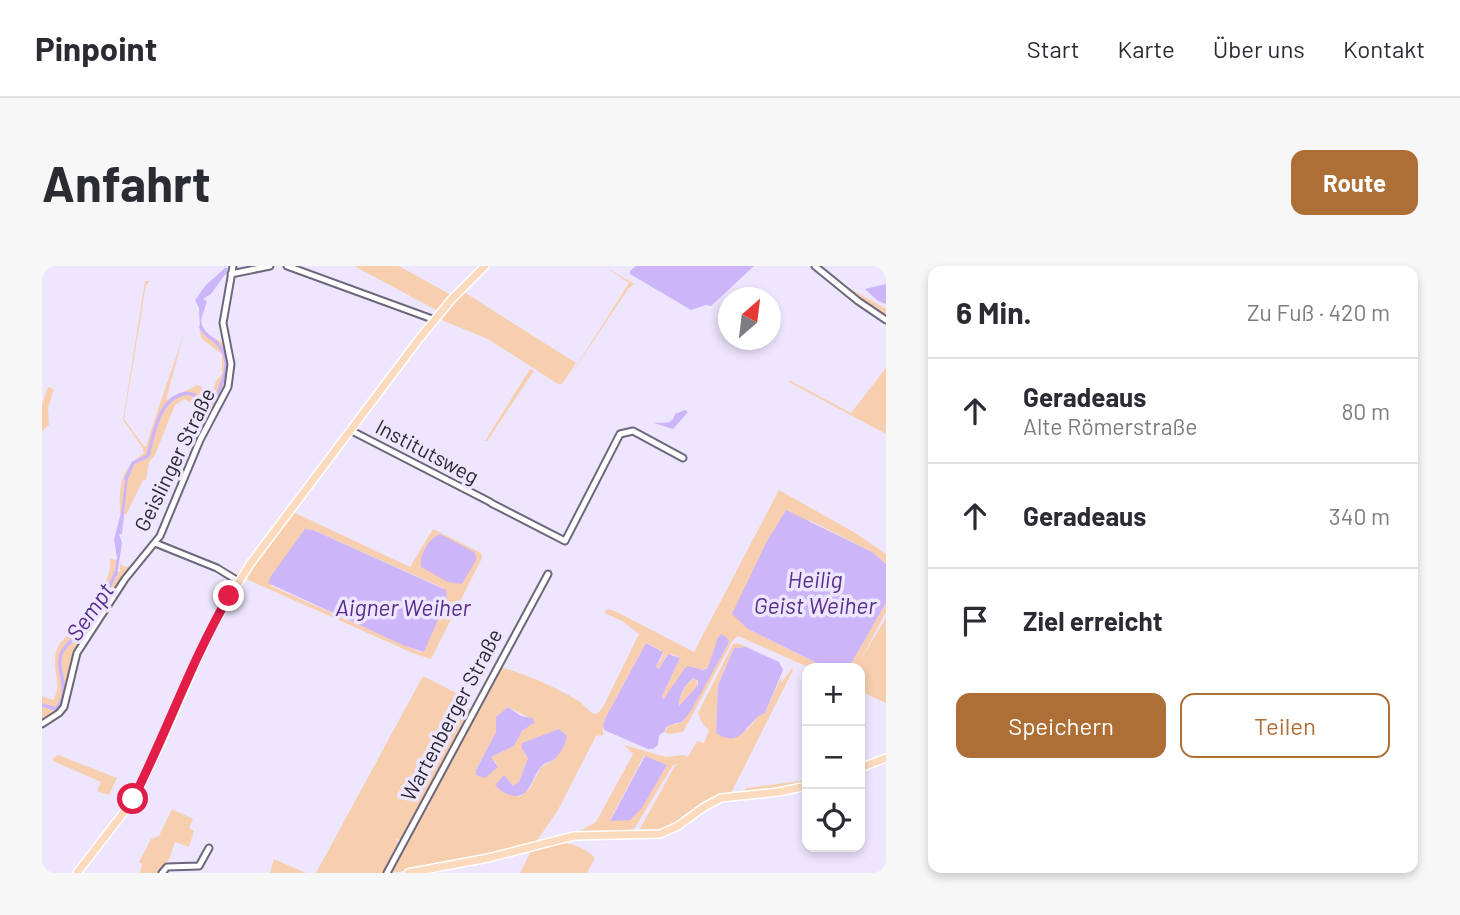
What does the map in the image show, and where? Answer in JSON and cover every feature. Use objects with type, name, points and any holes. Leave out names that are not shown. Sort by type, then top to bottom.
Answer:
[{"type":"main road","points":[[77,873],[126,811],[152,762],[201,650],[238,581],[435,320],[485,266]]},
{"type":"main road","points":[[865,766],[886,758]]},
{"type":"main road","points":[[408,873],[480,860],[574,836],[660,834],[678,826],[709,803],[721,798],[802,787]]},
{"type":"street","name":"Geislinger Straße","points":[[45,723],[59,713],[66,702],[70,676],[78,653],[125,579],[164,528],[200,440],[231,380],[231,354],[223,323],[233,266]]},
{"type":"street","points":[[231,274],[270,266]]},
{"type":"street","points":[[287,266],[435,320]]},
{"type":"street","points":[[816,266],[886,320]]},
{"type":"street","name":"Institutsweg","points":[[351,430],[565,541],[620,434],[633,431],[683,457]]},
{"type":"street","points":[[155,543],[217,568],[238,581]]},
{"type":"street","name":"Wartenberger Straße","points":[[387,873],[548,574]]},
{"type":"street","points":[[162,873],[167,867],[198,866],[209,848]]},
{"type":"shaded area","points":[[354,266],[399,266],[451,295],[482,266],[438,311]]},
{"type":"shaded area","points":[[487,266],[464,292],[576,363],[562,384],[488,339],[439,319]]},
{"type":"shaded area","points":[[604,266],[634,284],[628,289],[563,387],[629,283]]},
{"type":"shaded area","points":[[145,281],[150,281],[146,285],[124,419],[144,446],[146,447],[184,333],[166,400],[198,385],[203,388],[204,399],[208,401],[212,396],[216,381],[222,374],[222,354],[202,339],[199,330],[222,342],[227,351],[229,370],[224,388],[211,414],[184,399],[175,405],[155,455],[149,462],[146,480],[143,480],[126,515],[120,513],[123,479],[130,465],[144,453],[123,420]]},
{"type":"shaded area","points":[[844,285],[886,309],[886,318],[852,293]]},
{"type":"shaded area","points":[[886,368],[886,434],[789,382],[851,413]]},
{"type":"shaded area","points":[[530,369],[534,371],[485,441]]},
{"type":"shaded area","points":[[48,387],[54,389],[48,408],[49,425],[42,431],[42,404]]},
{"type":"shaded area","points":[[375,391],[238,577],[164,545],[237,574]]},
{"type":"shaded area","points":[[352,433],[456,488],[353,434],[298,506]]},
{"type":"shaded area","points":[[779,490],[857,534],[886,554],[886,564],[872,552],[809,520],[748,629],[817,663],[802,664],[738,636],[733,640],[683,732],[669,734],[664,732],[670,724],[683,721],[728,644],[708,668],[699,670],[693,667],[662,701],[680,658],[672,654],[666,656],[659,669],[656,668],[663,655],[661,650],[646,643],[606,717],[603,735],[596,736],[558,810],[536,842],[496,854],[392,873],[391,870],[424,809],[430,807],[427,804],[501,667],[559,690],[594,714],[599,712],[639,634],[622,621],[604,613],[607,609],[694,652]],"holes":[[[508,707],[534,720],[522,731],[514,746],[491,757],[497,763],[476,770],[496,732],[496,717]],[[559,729],[567,736],[553,760],[541,767],[530,788],[521,796],[495,786],[507,778],[513,786],[519,782],[528,758],[522,749],[525,742]]]},
{"type":"shaded area","points":[[293,512],[410,567],[433,529],[481,553],[482,558],[431,659],[244,578]],"holes":[[[305,529],[313,530],[443,588],[447,599],[424,651],[420,652],[271,586]]]},
{"type":"shaded area","points":[[110,559],[117,560],[114,573],[120,571],[120,564],[133,566],[90,626],[76,651],[68,673],[63,703],[53,715],[42,722],[42,696],[53,700],[56,693],[57,650],[94,605],[108,576]]},
{"type":"shaded area","points":[[886,603],[886,612],[861,659],[886,618],[886,703],[865,693],[865,663],[851,663]]},
{"type":"shaded area","points":[[737,643],[754,650],[746,647],[734,648],[718,685],[716,733],[747,730],[758,716],[765,713],[782,675],[781,683],[792,668],[793,670],[731,793],[713,800],[667,829],[638,832],[675,766],[679,764],[673,765],[633,831],[575,834],[596,822],[633,754],[624,745],[666,757],[688,757],[697,741],[704,743],[709,730],[698,713],[733,644]],"holes":[[[644,756],[667,765],[611,821],[610,820]]]},
{"type":"shaded area","points":[[423,676],[466,698],[463,705],[473,711],[402,840],[396,839],[398,848],[383,873],[316,873]]},
{"type":"shaded area","points":[[695,678],[698,685],[679,706],[683,690]]},
{"type":"shaded area","points":[[58,755],[117,778],[109,795],[97,791],[101,782],[53,761]]},
{"type":"shaded area","points":[[802,781],[802,784],[787,787],[744,791],[746,788]]},
{"type":"shaded area","points":[[172,809],[193,819],[189,828],[194,831],[189,847],[175,842],[169,859],[158,873],[140,873],[142,864],[139,862],[151,839],[159,836]]},
{"type":"shaded area","points":[[557,841],[583,849],[595,858],[587,873],[520,873],[532,849]]},
{"type":"shaded area","points":[[274,859],[306,873],[270,873]]},
{"type":"water","points":[[636,266],[754,266],[731,287],[718,287],[718,299],[711,306],[691,310],[630,274]]},
{"type":"water","points":[[226,267],[228,270],[211,294],[203,299],[207,301],[201,320],[203,330],[200,331],[199,308],[195,300],[206,285]]},
{"type":"water","points":[[886,284],[886,304],[878,301],[865,289]]},
{"type":"water","points":[[685,410],[688,412],[673,429],[654,423],[669,422],[675,414]]},
{"type":"water","points":[[126,475],[117,576],[114,575],[117,558],[114,539]]},
{"type":"water","name":"Heilig Geist Weiher","points":[[786,510],[872,552],[886,564],[886,603],[851,663],[817,663],[748,629],[732,614],[766,543]]},
{"type":"water","name":"Aigner Weiher","points":[[305,529],[313,530],[446,590],[447,599],[424,652],[405,646],[268,583]]},
{"type":"water","points":[[440,534],[474,552],[477,558],[462,584],[448,582],[421,567],[426,548],[432,539]]},
{"type":"water","points":[[722,634],[729,640],[728,644],[691,711],[683,721],[669,725],[659,735],[658,745],[648,749],[604,730],[606,717],[646,643],[663,652],[656,667],[659,669],[668,654],[680,658],[662,696],[663,700],[685,668],[708,668],[718,637]],"holes":[[[694,678],[698,685],[679,706],[685,686]]]},
{"type":"water","points":[[746,647],[779,662],[783,670],[765,713],[739,736],[725,738],[716,733],[718,685],[734,648]]},
{"type":"water","points":[[508,707],[535,722],[522,731],[514,746],[491,757],[498,767],[485,778],[476,775],[476,770],[496,732],[496,717]]},
{"type":"water","points":[[559,729],[567,736],[562,749],[556,758],[539,769],[525,793],[514,796],[495,785],[504,775],[513,786],[519,782],[528,758],[522,749],[522,743]]},
{"type":"water","points":[[645,756],[667,765],[642,808],[630,820],[610,821]]},
{"type":"waterway","name":"Sempt","points":[[126,479],[133,463],[148,456],[158,419],[168,403],[183,394],[194,395],[202,403],[214,402],[225,372],[225,357],[217,343],[201,327]]},
{"type":"waterway","name":"Sempt","points":[[42,705],[56,709],[61,702],[62,652],[93,614],[116,572]]},
{"type":"route","points":[[133,799],[218,614],[229,596]]}]
